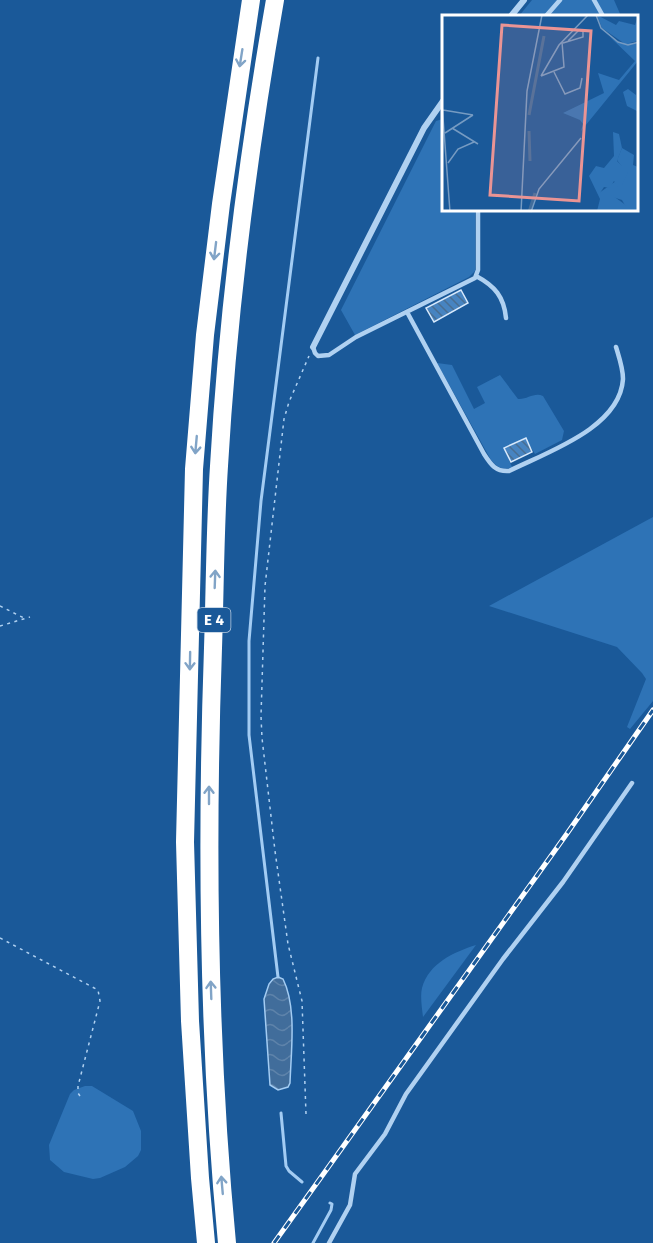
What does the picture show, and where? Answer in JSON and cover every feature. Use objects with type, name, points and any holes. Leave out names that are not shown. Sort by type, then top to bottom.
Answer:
[{"type":"highway","name":"E 4","points":[[206,1243],[190,1021],[185,842],[194,469],[205,335],[250,0]]},
{"type":"highway","name":"E 4","points":[[227,1243],[214,1052],[210,930],[210,750],[218,477],[226,373],[246,182],[275,0]]},
{"type":"street","points":[[512,15],[524,0]]},
{"type":"street","points":[[313,347],[423,128],[442,101]]},
{"type":"lane","points":[[547,15],[560,0]]},
{"type":"lane","points":[[594,0],[602,15]]},
{"type":"lane","points":[[477,276],[478,212]]},
{"type":"lane","points":[[313,347],[318,356],[329,355],[356,338],[477,276]]},
{"type":"lane","points":[[477,276],[495,288],[504,304],[506,318]]},
{"type":"lane","points":[[407,312],[489,462],[500,471],[509,471],[592,429],[604,419],[620,391],[623,380],[622,366],[616,347]]},
{"type":"lane","points":[[330,1243],[350,1206],[355,1174],[385,1134],[406,1094],[503,959],[563,882],[632,783]]},
{"type":"path","points":[[306,1114],[302,1001],[288,944],[265,767],[261,716],[265,586],[284,419],[313,347]]},
{"type":"path","points":[[0,606],[25,618]]},
{"type":"path","points":[[0,626],[30,617]]},
{"type":"path","points":[[0,938],[98,990],[100,1001],[78,1086],[82,1099]]},
{"type":"shaded area","points":[[532,0],[614,0],[621,15],[520,15]]},
{"type":"shaded area","points":[[442,119],[442,212],[475,212],[475,271],[469,277],[355,335],[341,310],[436,121]]},
{"type":"shaded area","points":[[437,363],[452,365],[474,409],[485,403],[477,387],[500,375],[518,399],[543,396],[564,431],[562,440],[535,454],[525,438],[504,448],[512,467],[506,469],[498,466],[491,460]]},
{"type":"shaded area","points":[[653,517],[653,701],[630,729],[627,727],[646,679],[617,647],[489,606]]},
{"type":"shaded area","points":[[476,945],[423,1017],[421,991],[430,972],[451,955]]},
{"type":"shaded area","points":[[85,1086],[92,1086],[133,1111],[141,1131],[141,1150],[138,1156],[125,1167],[93,1179],[64,1172],[50,1160],[49,1145],[70,1094]]},
{"type":"water","points":[[278,977],[283,979],[287,990],[292,1030],[290,1083],[288,1087],[278,1090],[270,1085],[264,999],[269,984]]},
{"type":"building","points":[[461,290],[468,303],[434,322],[426,308]]},
{"type":"building","points":[[526,438],[532,452],[511,462],[504,448]]},
{"type":"waterway","points":[[278,977],[249,735],[249,641],[261,501],[318,58]]},
{"type":"waterway","points":[[281,1113],[286,1166],[302,1182]]},
{"type":"waterway","points":[[313,1243],[331,1210],[332,1204],[330,1203]]},
{"type":"railway","points":[[274,1243],[653,710]]}]
